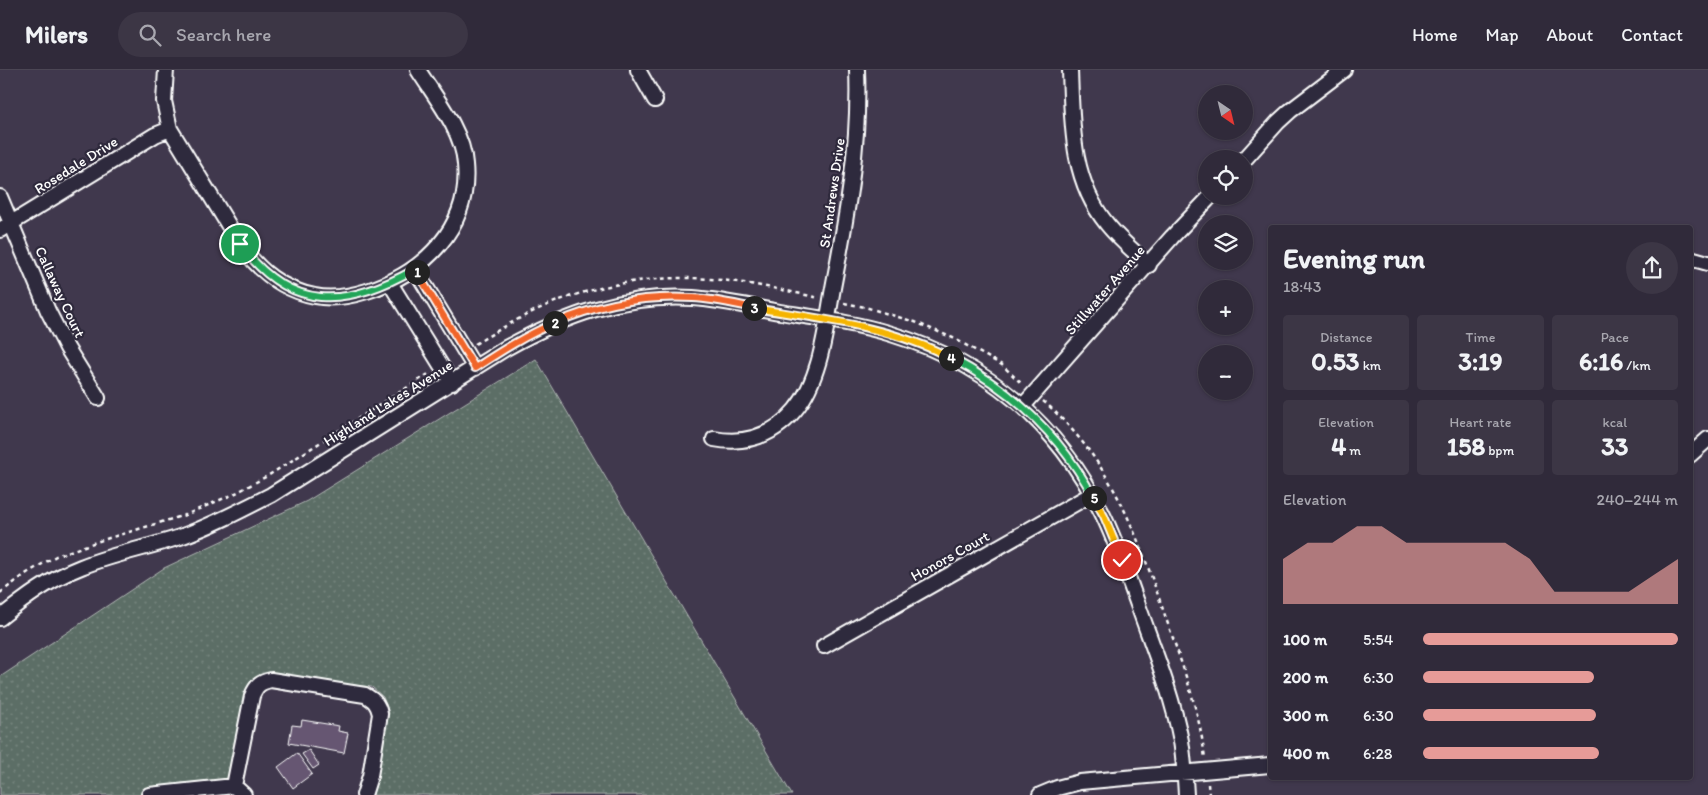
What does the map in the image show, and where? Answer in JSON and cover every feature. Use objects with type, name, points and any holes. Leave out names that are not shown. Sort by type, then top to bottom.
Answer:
[{"type":"street","points":[[166,70],[164,102],[170,129],[252,261],[276,281],[295,291],[334,298],[353,296],[390,283],[415,269],[442,243],[453,224],[461,203],[465,182],[465,163],[461,144],[454,128],[418,70]]},
{"type":"street","points":[[638,70],[655,100]]},
{"type":"street","name":"St Andrews Drive","points":[[714,439],[734,442],[762,437],[784,422],[796,410],[812,382],[828,320],[850,194],[856,147],[857,70]]},
{"type":"street","points":[[1070,70],[1072,127],[1079,170],[1087,192],[1107,224],[1148,265]]},
{"type":"street","points":[[1253,150],[1290,111],[1340,71]]},
{"type":"street","name":"Rosedale Drive","points":[[6,227],[155,136],[170,129]]},
{"type":"street","name":"Callaway Court","points":[[0,197],[6,227],[67,348],[98,398]]},
{"type":"street","name":"Stillwater Avenue","points":[[1024,406],[1203,205]]},
{"type":"street","points":[[1693,259],[1708,263]]},
{"type":"street","points":[[415,269],[475,368]]},
{"type":"street","points":[[390,283],[452,382]]},
{"type":"street","name":"Highland Lakes Avenue","points":[[0,618],[25,598],[52,581],[80,567],[182,536],[271,495],[538,330],[572,316],[626,301],[644,298],[694,298],[828,320],[890,334],[942,353],[976,371],[1024,406],[1066,454],[1104,516],[1122,560],[1166,684],[1178,729],[1185,772],[1186,795]]},
{"type":"street","points":[[1693,452],[1708,439]]},
{"type":"street","name":"Honors Court","points":[[824,646],[1092,494]]},
{"type":"street","points":[[149,795],[239,790],[252,696],[255,688],[262,682],[271,680],[365,694],[378,705],[380,714],[370,776],[364,795]]},
{"type":"street","points":[[1040,795],[1080,782],[1268,765]]},
{"type":"path","points":[[464,351],[519,319],[558,300],[600,287],[633,281],[676,278],[710,279],[866,307],[915,322],[953,338],[1002,365],[1060,418],[1094,456],[1133,527],[1187,677],[1198,714],[1209,795]]},
{"type":"path","points":[[0,593],[56,556],[185,515],[234,494],[320,444],[441,366]]},
{"type":"green space","points":[[536,359],[792,795],[372,795],[389,713],[383,697],[372,687],[260,675],[251,681],[230,773],[230,794],[232,795],[0,795],[0,677],[164,568],[307,501]]},
{"type":"building","points":[[302,720],[339,726],[338,731],[348,733],[344,753],[289,743],[292,725],[301,726]]},
{"type":"building","points":[[309,750],[319,765],[313,769],[302,754]]},
{"type":"building","points":[[297,753],[312,774],[293,788],[278,767]]},
{"type":"route","points":[[240,244],[252,261],[276,281],[295,291],[324,298],[353,296],[390,283],[415,269],[475,368],[538,330],[590,310],[644,298],[694,298],[730,303],[828,320],[890,334],[924,346],[976,371],[1024,406],[1066,454],[1092,494],[1104,516],[1122,560]]}]
